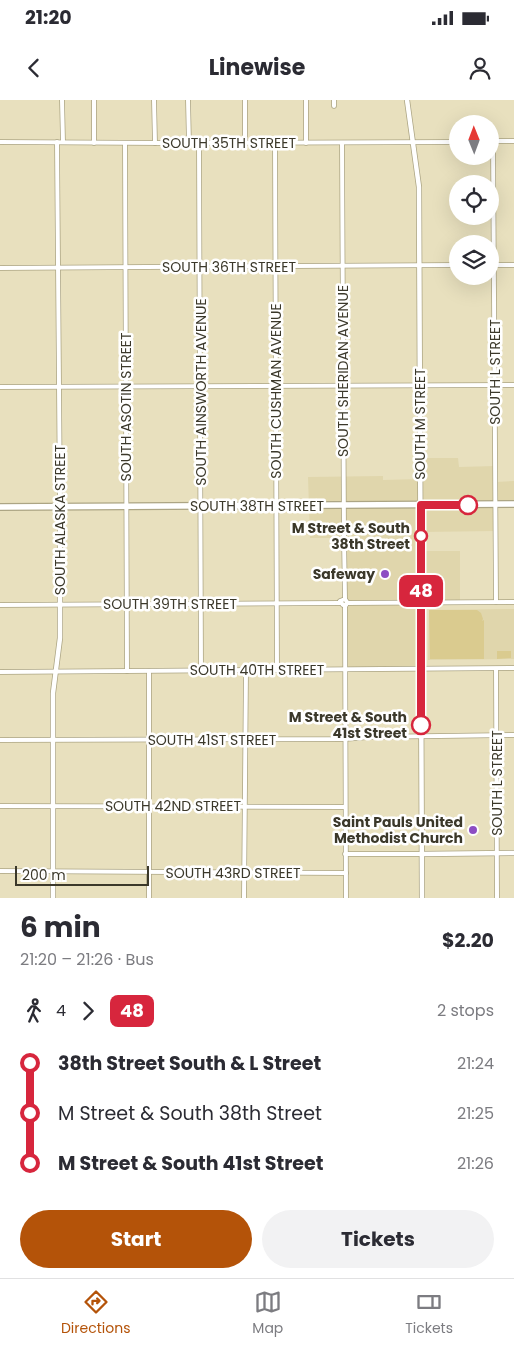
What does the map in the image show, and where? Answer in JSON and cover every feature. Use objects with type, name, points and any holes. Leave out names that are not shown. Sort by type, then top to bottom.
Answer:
[{"type":"main road","name":"SOUTH 38TH STREET","points":[[0,507],[514,504]]},
{"type":"street","points":[[62,100],[63,142]]},
{"type":"street","points":[[94,100],[94,143]]},
{"type":"street","points":[[154,100],[155,143]]},
{"type":"street","points":[[188,100],[189,143]]},
{"type":"street","points":[[245,100],[245,143]]},
{"type":"street","points":[[306,100],[306,143]]},
{"type":"street","points":[[334,100],[334,106]]},
{"type":"street","name":"SOUTH M STREET","points":[[407,100],[419,187],[422,898]]},
{"type":"street","points":[[499,141],[514,141]]},
{"type":"street","name":"SOUTH 35TH STREET","points":[[0,142],[449,142]]},
{"type":"street","name":"SOUTH ALASKA STREET","points":[[53,898],[53,702],[60,643],[57,142]]},
{"type":"street","name":"SOUTH ASOTIN STREET","points":[[125,143],[127,671]]},
{"type":"street","name":"SOUTH AINSWORTH AVENUE","points":[[199,143],[201,670]]},
{"type":"street","name":"SOUTH CUSHMAN AVENUE","points":[[275,143],[277,670]]},
{"type":"street","name":"SOUTH SHERIDAN AVENUE","points":[[342,143],[346,898]]},
{"type":"street","name":"SOUTH L STREET","points":[[492,165],[492,235]]},
{"type":"street","name":"SOUTH 36TH STREET","points":[[0,268],[449,265]]},
{"type":"street","points":[[499,265],[514,265]]},
{"type":"street","name":"SOUTH L STREET","points":[[492,285],[496,602]]},
{"type":"street","points":[[0,387],[514,385]]},
{"type":"street","name":"SOUTH 39TH STREET","points":[[0,605],[514,602]]},
{"type":"street","name":"SOUTH 40TH STREET","points":[[0,672],[514,668]]},
{"type":"street","name":"SOUTH L STREET","points":[[496,669],[497,898]]},
{"type":"street","points":[[244,898],[243,806],[246,670]]},
{"type":"street","points":[[149,671],[149,898]]},
{"type":"street","name":"SOUTH 41ST STREET","points":[[0,740],[244,740],[514,735]]},
{"type":"street","name":"SOUTH 42ND STREET","points":[[0,806],[345,807]]},
{"type":"street","points":[[346,854],[514,853]]},
{"type":"street","name":"SOUTH 43RD STREET","points":[[0,871],[346,873]]},
{"type":"shaded area","points":[[421,458],[458,458],[459,467],[495,466],[496,482],[514,481],[514,504],[496,505],[496,531],[421,532],[421,551],[460,551],[460,602],[421,603],[421,669],[344,670],[344,538],[310,538],[308,477],[383,476],[383,480],[420,479]]},
{"type":"shaded area","points":[[514,609],[514,659],[428,660],[429,610]]},
{"type":"shaded area","points":[[429,610],[477,610],[481,613],[482,621],[484,620],[484,659],[430,659]]},
{"type":"shaded area","points":[[497,651],[511,651],[511,658],[497,659]]},
{"type":"bus line","name":"48","points":[[421,725],[421,505],[468,505]]},
{"type":"place","name":"M Street & South 38th Street","points":[[421,536]]},
{"type":"place","name":"Safeway","points":[[385,574]]},
{"type":"place","name":"M Street & South 41st Street","points":[[421,725]]},
{"type":"place","name":"Saint Pauls United Methodist Church","points":[[473,830]]}]
